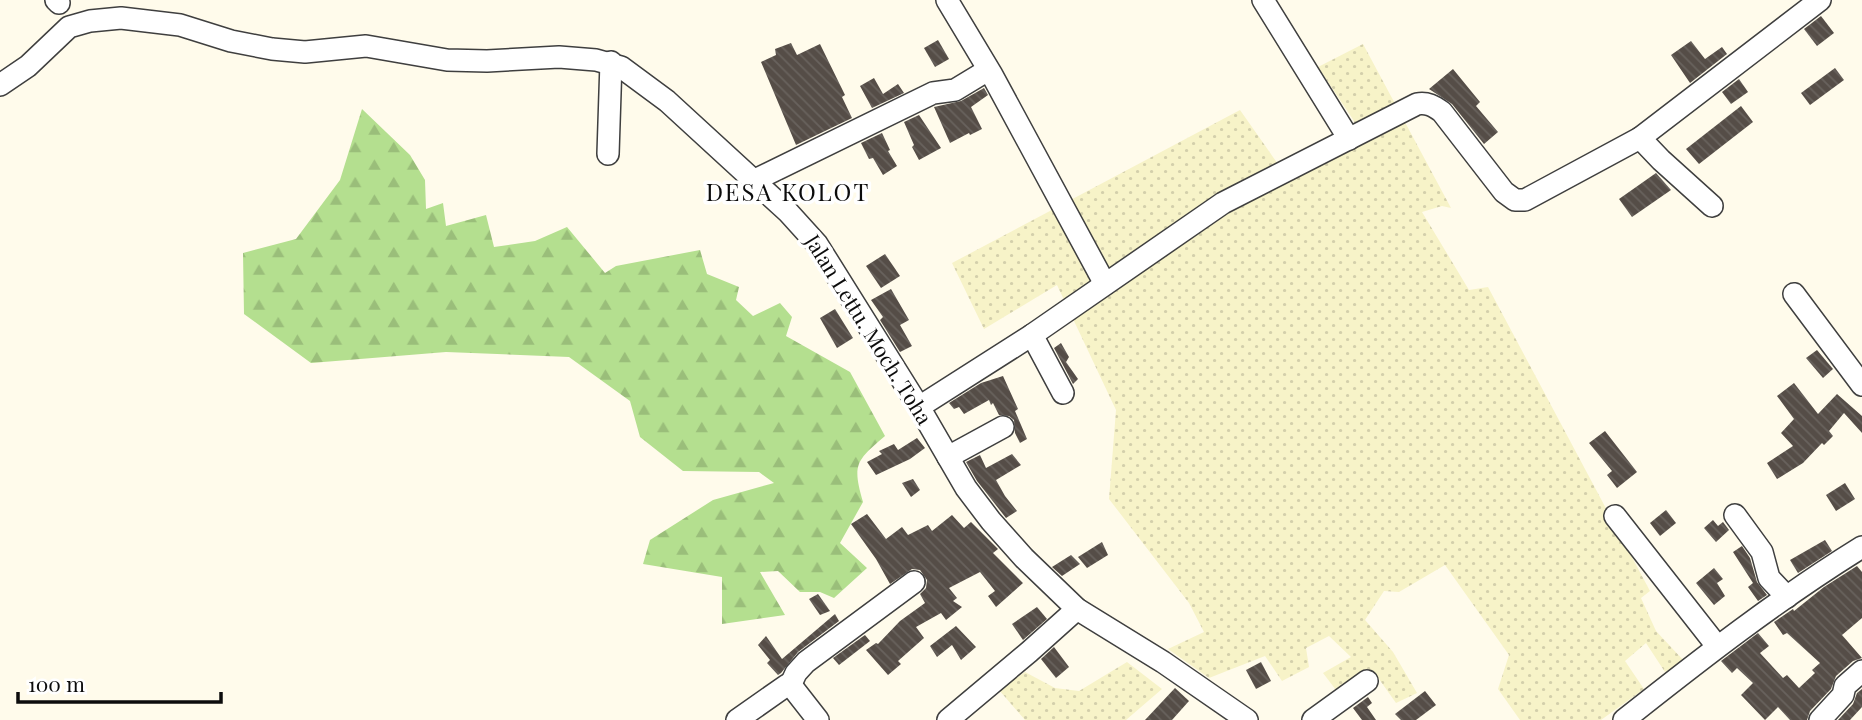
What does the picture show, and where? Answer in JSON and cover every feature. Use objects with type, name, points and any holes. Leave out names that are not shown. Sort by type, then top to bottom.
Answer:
[{"type":"street","points":[[947,0],[1105,284]]},
{"type":"street","points":[[1263,0],[1349,139]]},
{"type":"street","points":[[919,407],[1031,335],[1223,203],[1417,104],[1434,106],[1442,112],[1504,192],[1515,200],[1525,200],[1640,138],[1812,3]]},
{"type":"street","name":"Jalan Lettu. Moch. Toha","points":[[0,85],[28,66],[69,27],[90,21],[121,18],[180,25],[231,41],[305,52],[366,46],[447,60],[559,57],[611,62],[648,85],[788,212],[817,244],[919,407],[966,488],[991,522],[1024,558],[1077,609],[1163,662],[1247,720]]},
{"type":"street","points":[[608,154],[611,62]]},
{"type":"street","points":[[753,181],[933,93],[961,87],[988,70]]},
{"type":"street","points":[[1640,138],[1712,206]]},
{"type":"street","points":[[1794,294],[1862,385]]},
{"type":"street","points":[[1031,335],[1063,393]]},
{"type":"street","points":[[947,457],[1003,427]]},
{"type":"street","points":[[1735,515],[1762,552],[1769,578],[1787,597]]},
{"type":"street","points":[[1615,516],[1717,646]]},
{"type":"street","points":[[1624,720],[1717,646],[1862,547]]},
{"type":"street","points":[[790,686],[796,673],[806,662],[914,582]]},
{"type":"street","points":[[948,720],[1077,609]]},
{"type":"street","points":[[1820,720],[1843,695],[1845,686],[1862,671]]},
{"type":"street","points":[[1313,720],[1367,681]]},
{"type":"street","points":[[737,720],[780,688],[790,686]]},
{"type":"street","points":[[790,686],[818,720]]},
{"type":"shaded area","points":[[1363,44],[1451,208],[1442,206],[1422,212],[1469,290],[1488,287],[1650,591],[1641,598],[1656,631],[1685,662],[1665,672],[1646,643],[1625,661],[1644,689],[1601,720],[1520,720],[1498,689],[1509,655],[1445,565],[1399,592],[1384,591],[1365,620],[1393,652],[1417,693],[1396,703],[1379,679],[1363,671],[1336,690],[1323,673],[1351,657],[1329,636],[1306,648],[1309,667],[1282,681],[1265,656],[1209,678],[1168,649],[1204,632],[1189,603],[1109,499],[1116,410],[1057,285],[984,329],[952,263],[1240,110],[1287,177],[1362,141],[1354,121],[1318,67]]},
{"type":"shaded area","points":[[1127,662],[1162,689],[1126,720],[1025,720],[999,690],[1025,672],[1055,688],[1079,691]]},
{"type":"green space","points":[[362,109],[410,155],[425,180],[426,209],[443,203],[446,226],[486,215],[494,247],[535,241],[567,227],[605,273],[616,266],[700,250],[707,274],[739,287],[736,300],[753,316],[780,303],[792,317],[786,336],[850,372],[885,436],[859,464],[857,471],[863,502],[840,543],[867,568],[834,598],[820,592],[800,592],[778,571],[760,572],[785,615],[722,624],[722,577],[643,564],[650,540],[713,500],[774,483],[759,472],[683,471],[640,437],[630,401],[569,357],[446,352],[311,363],[244,314],[243,253],[296,239],[340,180]]},
{"type":"building","points":[[1821,16],[1834,33],[1817,46],[1804,29]]},
{"type":"building","points":[[938,40],[949,59],[935,67],[924,48]]},
{"type":"building","points":[[1691,41],[1705,59],[1722,47],[1727,54],[1690,83],[1671,55]]},
{"type":"building","points":[[791,43],[797,55],[820,44],[845,95],[842,97],[852,118],[796,145],[761,62],[776,55],[775,49]]},
{"type":"building","points":[[1835,68],[1844,80],[1810,105],[1801,93]]},
{"type":"building","points":[[1453,69],[1480,102],[1476,106],[1498,132],[1484,144],[1452,104],[1429,89]]},
{"type":"building","points":[[874,78],[883,94],[898,84],[904,93],[872,108],[860,86]]},
{"type":"building","points":[[1739,79],[1748,92],[1731,104],[1722,92]]},
{"type":"building","points":[[984,88],[988,95],[971,107],[982,129],[950,143],[934,107],[961,101]]},
{"type":"building","points":[[1741,106],[1753,122],[1699,164],[1686,149]]},
{"type":"building","points":[[919,115],[941,148],[919,160],[904,122]]},
{"type":"building","points":[[882,133],[897,166],[883,175],[873,158],[869,159],[861,143]]},
{"type":"building","points":[[1656,173],[1671,190],[1632,217],[1619,199]]},
{"type":"building","points":[[885,254],[900,276],[881,288],[866,266]]},
{"type":"building","points":[[891,289],[909,320],[900,325],[912,346],[900,352],[880,320],[883,317],[871,300]]},
{"type":"building","points":[[835,309],[853,338],[837,348],[820,318]]},
{"type":"building","points":[[1061,343],[1069,357],[1066,362],[1078,379],[1073,384],[1054,348]]},
{"type":"building","points":[[1817,350],[1833,369],[1823,378],[1806,358]]},
{"type":"building","points":[[1003,376],[1018,409],[1015,411],[1027,439],[1020,443],[1015,433],[1014,420],[1009,416],[999,415],[989,400],[964,414],[959,407],[954,409],[949,403],[981,383]]},
{"type":"building","points":[[1794,383],[1818,414],[1837,394],[1862,416],[1862,433],[1844,413],[1829,431],[1833,436],[1824,445],[1822,443],[1803,463],[1777,479],[1767,463],[1793,446],[1781,433],[1794,419],[1777,396]]},
{"type":"building","points":[[1605,431],[1637,472],[1617,488],[1607,475],[1612,471],[1589,443]]},
{"type":"building","points":[[917,438],[925,448],[910,459],[876,475],[867,462],[882,454],[879,451],[894,444],[898,450]]},
{"type":"building","points":[[1012,454],[1021,465],[996,480],[1017,511],[1006,518],[966,462],[980,455],[986,468]]},
{"type":"building","points":[[913,479],[920,490],[911,497],[902,483]]},
{"type":"building","points":[[1845,483],[1855,499],[1836,511],[1826,495]]},
{"type":"building","points":[[1666,510],[1676,523],[1660,536],[1650,523]]},
{"type":"building","points":[[867,514],[886,539],[902,527],[908,535],[928,525],[932,531],[952,515],[964,528],[971,522],[998,549],[993,553],[1023,583],[996,607],[988,596],[995,591],[980,572],[949,588],[957,598],[953,601],[962,607],[946,620],[941,613],[916,627],[924,638],[898,661],[901,664],[888,675],[866,650],[878,644],[900,621],[925,603],[920,594],[926,588],[927,580],[920,570],[912,569],[890,584],[851,524]]},
{"type":"building","points":[[1713,520],[1718,526],[1723,522],[1729,530],[1716,542],[1704,528]]},
{"type":"building","points":[[1825,540],[1832,551],[1798,573],[1790,560]]},
{"type":"building","points":[[1102,542],[1108,555],[1087,568],[1078,557]]},
{"type":"building","points":[[1742,546],[1750,558],[1757,582],[1767,595],[1758,601],[1748,587],[1753,583],[1733,552]]},
{"type":"building","points":[[1071,555],[1080,564],[1062,576],[1052,567]]},
{"type":"building","points":[[1857,566],[1862,572],[1862,618],[1842,635],[1862,658],[1853,661],[1836,676],[1831,689],[1810,711],[1807,720],[1790,720],[1778,707],[1765,720],[1741,695],[1753,683],[1737,668],[1732,673],[1721,661],[1758,633],[1769,646],[1760,653],[1783,678],[1787,675],[1799,688],[1815,673],[1812,670],[1820,663],[1787,633],[1783,635],[1774,622]]},
{"type":"building","points":[[1714,568],[1723,579],[1717,583],[1725,596],[1714,605],[1696,583]]},
{"type":"building","points":[[818,594],[830,611],[820,615],[809,599]]},
{"type":"building","points":[[1037,607],[1047,619],[1023,640],[1012,624]]},
{"type":"building","points":[[835,614],[839,621],[798,652],[781,673],[778,675],[767,663],[770,660],[758,645],[766,636],[782,659]]},
{"type":"building","points":[[956,626],[976,647],[961,660],[952,645],[937,657],[930,646]]},
{"type":"building","points":[[865,635],[870,641],[839,665],[833,658]]},
{"type":"building","points":[[1054,647],[1069,667],[1056,678],[1041,659]]},
{"type":"building","points":[[1261,662],[1271,681],[1256,689],[1246,670]]},
{"type":"building","points":[[1175,688],[1189,701],[1172,720],[1145,720]]},
{"type":"building","points":[[1862,689],[1862,707],[1850,720],[1838,720],[1853,704],[1857,693]]},
{"type":"building","points":[[1425,691],[1436,705],[1416,720],[1401,720],[1395,714]]},
{"type":"building","points":[[1368,697],[1372,703],[1367,707],[1376,720],[1362,720],[1353,708]]},
{"type":"district","name":"DESA KOLOT","points":[[788,193]]}]
